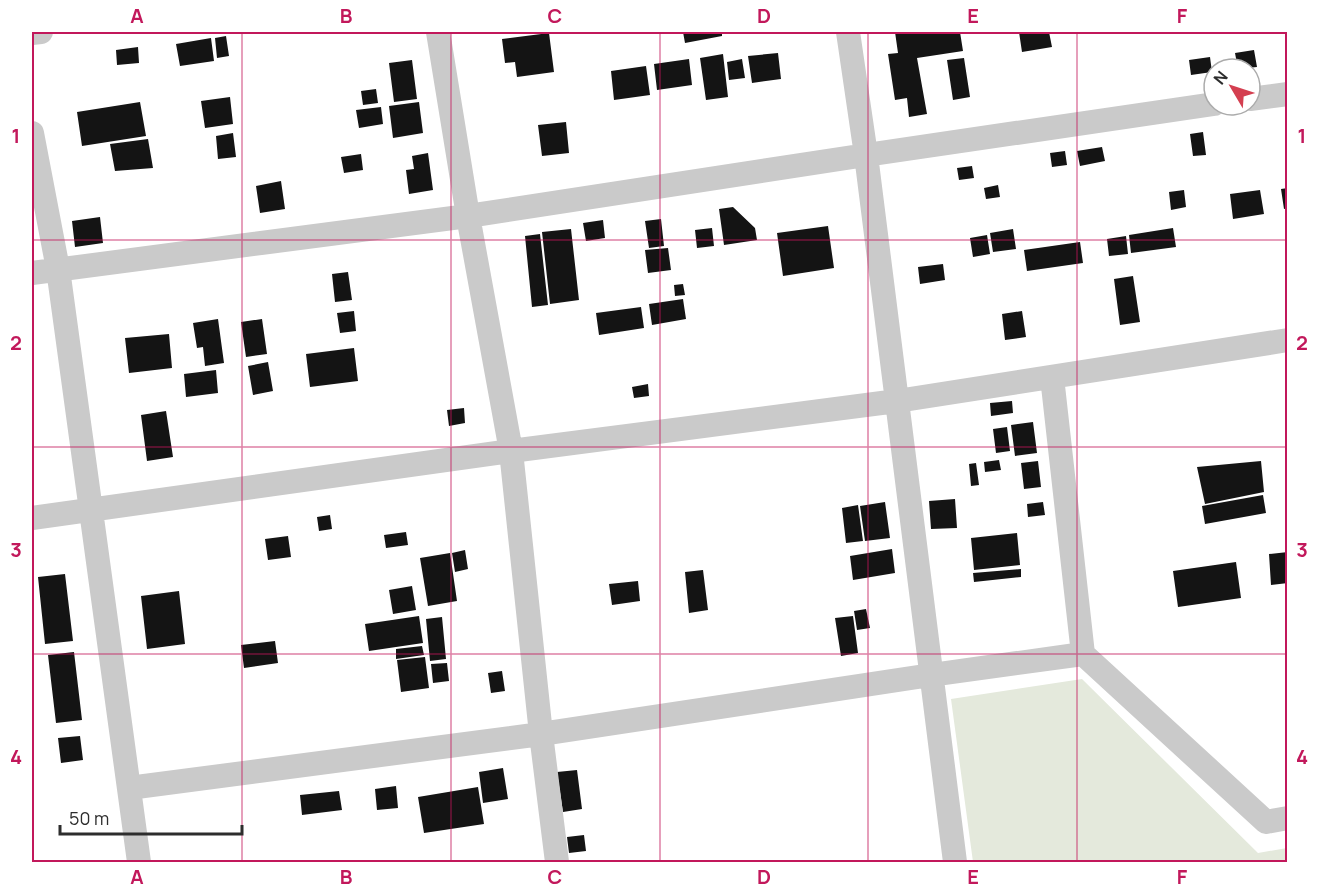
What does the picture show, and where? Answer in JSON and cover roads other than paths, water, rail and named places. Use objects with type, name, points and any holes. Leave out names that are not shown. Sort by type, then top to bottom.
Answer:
[{"type":"street","points":[[32,33],[41,32]]},
{"type":"street","points":[[438,32],[468,216],[511,451],[557,862]]},
{"type":"street","points":[[848,32],[866,155],[955,862]]},
{"type":"street","points":[[1262,97],[1287,94]]},
{"type":"street","points":[[32,273],[468,216],[1202,107]]},
{"type":"street","points":[[32,133],[58,269],[139,862]]},
{"type":"street","points":[[32,518],[511,451],[897,401],[1287,340]]},
{"type":"street","points":[[1052,377],[1083,654],[1266,822],[1287,818]]},
{"type":"street","points":[[129,788],[541,734],[1083,654]]}]
